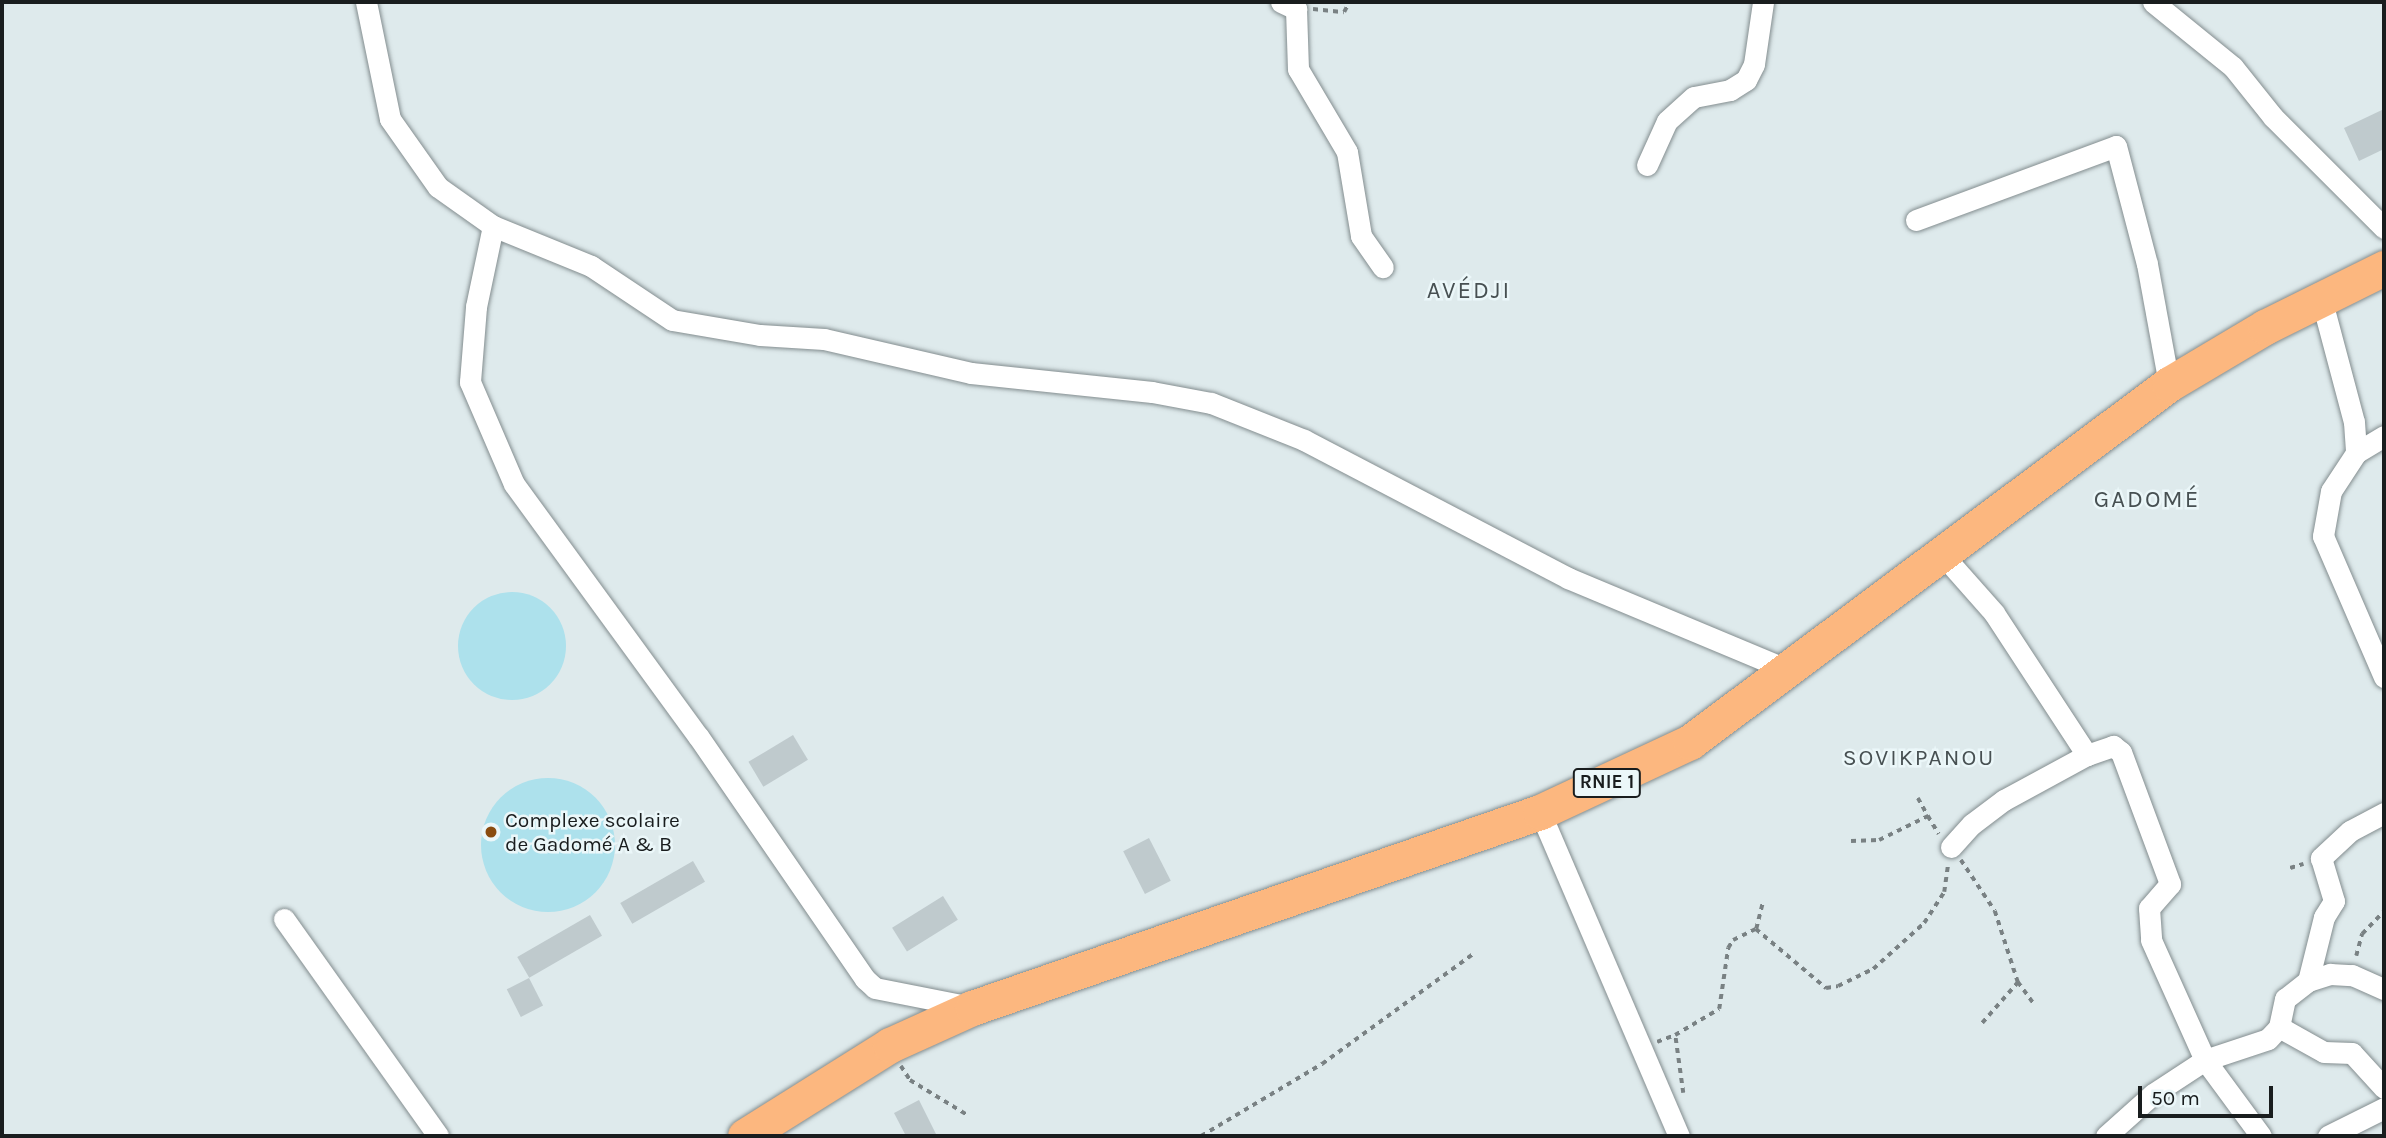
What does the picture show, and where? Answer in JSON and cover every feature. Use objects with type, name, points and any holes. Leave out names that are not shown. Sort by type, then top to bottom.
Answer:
[{"type":"highway","name":"RNIE 1","points":[[745,1136],[890,1045],[972,1008],[1540,812],[1690,742],[1790,671],[1941,553],[2169,384],[2321,298],[2384,268]]},
{"type":"street","points":[[366,2],[393,128],[438,187],[493,226],[582,261],[683,325],[824,339],[835,345],[971,373],[1152,392],[1211,403],[1304,440],[1568,578],[1790,671]]},
{"type":"street","points":[[1647,165],[1667,121],[1694,97],[1730,90],[1746,80],[1754,64],[1763,2]]},
{"type":"street","points":[[2153,2],[2233,67],[2273,117],[2384,228]]},
{"type":"street","points":[[1288,5],[1298,68],[1347,152],[1361,236],[1383,267]]},
{"type":"street","points":[[1916,220],[2116,146],[2147,264],[2169,384]]},
{"type":"street","points":[[493,226],[476,307],[470,382],[514,484],[698,736],[866,979],[875,988],[972,1008]]},
{"type":"street","points":[[2321,298],[2354,422],[2356,453]]},
{"type":"street","points":[[2384,436],[2356,453],[2328,496],[2323,536],[2384,677]]},
{"type":"street","points":[[1941,553],[1994,613],[2087,755]]},
{"type":"street","points":[[1951,847],[1972,824],[2004,800],[2087,755],[2116,748],[2139,798],[2170,884],[2149,908],[2151,940],[2205,1060],[2261,1136]]},
{"type":"street","points":[[1540,812],[1679,1136]]},
{"type":"street","points":[[2308,981],[2324,917],[2334,901],[2321,858],[2350,831],[2384,813]]},
{"type":"street","points":[[284,919],[438,1136]]},
{"type":"street","points":[[2106,1136],[2153,1094],[2205,1060],[2269,1039],[2279,1027],[2285,999],[2308,981],[2330,974],[2352,975],[2384,989]]},
{"type":"street","points":[[2279,1027],[2324,1052],[2352,1053],[2384,1088]]},
{"type":"street","points":[[2328,1136],[2384,1108]]},
{"type":"path","points":[[1288,5],[1337,14],[1344,12],[1349,2]]},
{"type":"path","points":[[1918,798],[1995,911],[2018,982],[2033,1003]]},
{"type":"path","points":[[1851,841],[1879,840],[1928,816]]},
{"type":"path","points":[[1756,929],[1826,988],[1838,986],[1873,969],[1936,910],[1951,847]]},
{"type":"path","points":[[1756,929],[1763,901]]},
{"type":"path","points":[[2352,975],[2361,934],[2384,911]]},
{"type":"path","points":[[1684,1099],[1675,1035],[1715,1015],[1728,948],[1733,940],[1756,929]]},
{"type":"path","points":[[1201,1136],[1322,1064],[1391,1015],[1412,994],[1473,954]]},
{"type":"path","points":[[1982,1023],[2018,982]]},
{"type":"path","points":[[905,1073],[969,1116]]},
{"type":"shaded area","points":[[512,592],[542,601],[550,608],[557,616],[566,646],[557,676],[550,684],[542,691],[512,700],[482,691],[474,684],[467,676],[458,646],[467,616],[474,608],[482,601]]},
{"type":"shaded area","points":[[548,778],[574,783],[596,797],[610,819],[615,845],[610,871],[596,893],[574,907],[548,912],[522,907],[500,893],[486,871],[481,845],[486,819],[500,797],[522,783]]},
{"type":"building","points":[[2384,109],[2384,149],[2359,161],[2344,128]]},
{"type":"building","points":[[793,735],[808,760],[763,787],[748,762]]},
{"type":"building","points":[[1149,838],[1171,881],[1145,894],[1123,851]]},
{"type":"building","points":[[693,861],[705,882],[632,924],[620,903]]},
{"type":"building","points":[[943,896],[958,920],[907,952],[892,928]]},
{"type":"building","points":[[590,915],[602,936],[529,978],[517,957]]},
{"type":"building","points":[[529,978],[543,1006],[521,1017],[507,989]]},
{"type":"building","points":[[919,1100],[937,1136],[906,1136],[894,1113]]},
{"type":"place","name":"Complexe scolaire de Gadomé A & B","points":[[491,832]]},
{"type":"district","name":"AVÉDJI","points":[[1469,291]]},
{"type":"district","name":"GADOMÉ","points":[[2147,500]]},
{"type":"district","name":"SOVIKPANOU","points":[[1919,758]]}]
